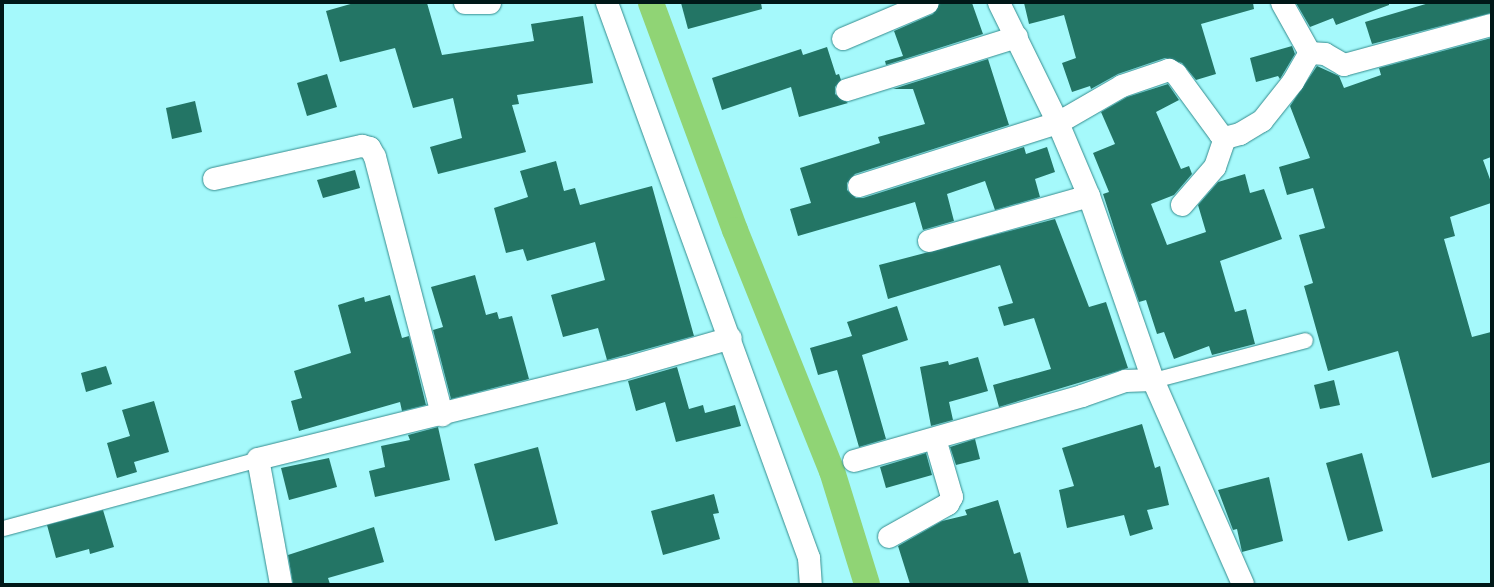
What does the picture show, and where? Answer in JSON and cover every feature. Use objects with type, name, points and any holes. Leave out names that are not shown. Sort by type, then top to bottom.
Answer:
[{"type":"street","points":[[465,3],[490,3]]},
{"type":"street","points":[[607,3],[731,338],[809,558],[811,584]]},
{"type":"street","points":[[843,39],[928,3]]},
{"type":"street","points":[[999,3],[1058,123],[1090,196],[1153,380],[1243,584]]},
{"type":"street","points":[[1282,3],[1310,53]]},
{"type":"street","points":[[1310,53],[1325,54],[1344,65],[1351,65],[1491,25]]},
{"type":"street","points":[[847,90],[1017,37]]},
{"type":"street","points":[[1182,205],[1215,166],[1225,138],[1262,121],[1293,82],[1310,53]]},
{"type":"street","points":[[859,186],[1058,123],[1122,86],[1169,70],[1176,74],[1215,129],[1225,138]]},
{"type":"street","points":[[214,179],[362,146],[370,148],[375,157],[442,415]]},
{"type":"street","points":[[930,241],[1090,196]]},
{"type":"street","points":[[281,584],[258,460],[442,415],[731,338]]},
{"type":"street","points":[[854,460],[936,439],[1125,381],[1153,380]]},
{"type":"street","points":[[889,537],[948,504],[952,497],[936,439]]},
{"type":"lane","points":[[1153,380],[1305,340]]},
{"type":"lane","points":[[3,528],[258,460]]},
{"type":"building","points":[[354,3],[427,3],[442,55],[534,41],[531,24],[583,16],[593,83],[517,95],[519,104],[512,105],[526,152],[438,174],[430,147],[462,138],[453,98],[413,108],[395,48],[340,62],[326,11]]},
{"type":"building","points":[[681,3],[761,3],[762,9],[688,29]]},
{"type":"building","points":[[940,3],[972,3],[983,34],[886,65],[885,61],[903,56],[894,31],[933,14]]},
{"type":"building","points":[[1024,3],[1253,3],[1254,9],[1201,24],[1216,74],[1196,80],[1182,63],[1165,58],[1118,74],[1091,89],[1090,86],[1072,92],[1062,63],[1076,58],[1064,15],[1029,24]]},
{"type":"building","points":[[1296,3],[1389,3],[1389,5],[1336,25],[1333,18],[1310,27]]},
{"type":"building","points":[[1429,3],[1491,3],[1491,13],[1372,44],[1365,22]]},
{"type":"building","points":[[1491,38],[1491,157],[1483,160],[1491,182],[1491,203],[1450,217],[1455,236],[1444,239],[1472,337],[1491,332],[1491,462],[1432,478],[1398,351],[1328,371],[1304,286],[1313,283],[1299,235],[1325,228],[1313,188],[1287,195],[1279,167],[1310,158],[1290,106],[1317,66],[1339,76],[1344,88],[1381,75],[1379,68]]},
{"type":"building","points":[[1292,46],[1295,54],[1280,79],[1278,76],[1256,82],[1250,58]]},
{"type":"building","points":[[827,47],[836,75],[839,74],[841,80],[835,87],[835,94],[848,103],[799,117],[791,87],[722,110],[712,78],[801,49],[803,55]]},
{"type":"building","points":[[988,59],[1009,125],[855,174],[847,183],[847,190],[856,198],[863,198],[1024,147],[1026,154],[1047,147],[1055,172],[1035,179],[1040,197],[995,210],[985,181],[947,194],[954,221],[923,230],[915,202],[798,236],[790,209],[811,203],[800,168],[880,143],[878,137],[925,124],[913,89],[893,89]]},
{"type":"building","points":[[327,74],[337,107],[307,116],[297,83]]},
{"type":"building","points":[[1168,84],[1179,100],[1156,112],[1181,169],[1189,166],[1192,174],[1174,195],[1151,204],[1167,245],[1206,232],[1198,205],[1218,182],[1245,174],[1250,193],[1264,189],[1282,239],[1220,261],[1235,312],[1246,309],[1255,344],[1212,355],[1209,346],[1174,359],[1164,332],[1157,334],[1146,300],[1139,302],[1103,194],[1109,192],[1093,153],[1115,144],[1101,112],[1127,97]]},
{"type":"building","points":[[195,101],[202,132],[172,139],[166,108]]},
{"type":"building","points":[[556,161],[564,191],[575,188],[580,205],[652,186],[694,336],[607,360],[598,328],[563,337],[551,295],[605,280],[595,242],[527,261],[523,249],[506,253],[494,208],[528,197],[520,171]]},
{"type":"building","points":[[355,170],[360,188],[323,198],[317,180]]},
{"type":"building","points":[[1055,219],[1089,307],[1106,302],[1128,368],[999,407],[993,385],[1051,369],[1034,318],[1004,326],[998,307],[1013,303],[1000,265],[888,299],[879,265]]},
{"type":"building","points":[[475,275],[486,315],[497,312],[499,319],[512,316],[529,379],[451,399],[433,330],[443,327],[431,287]]},
{"type":"building","points":[[390,295],[402,338],[409,336],[426,405],[402,411],[400,402],[299,431],[291,401],[302,398],[294,371],[351,353],[338,305],[364,297],[365,302]]},
{"type":"building","points":[[897,306],[908,340],[862,355],[886,439],[859,447],[837,370],[818,375],[810,348],[852,336],[847,322]]},
{"type":"building","points":[[978,357],[988,391],[949,402],[953,420],[931,426],[920,367],[948,361],[949,365]]},
{"type":"building","points":[[106,366],[112,384],[86,392],[81,373]]},
{"type":"building","points":[[677,367],[689,409],[703,405],[705,413],[735,405],[741,426],[676,442],[665,402],[636,411],[628,381]]},
{"type":"building","points":[[1334,380],[1340,405],[1320,409],[1314,385]]},
{"type":"building","points":[[154,401],[169,452],[134,462],[137,472],[117,478],[107,443],[130,436],[122,410]]},
{"type":"building","points":[[1142,424],[1155,468],[1160,466],[1169,505],[1147,510],[1153,529],[1130,536],[1124,515],[1067,528],[1059,490],[1074,486],[1062,448]]},
{"type":"building","points":[[438,427],[450,480],[375,497],[369,471],[385,467],[381,446],[410,440],[408,435]]},
{"type":"building","points":[[975,439],[980,459],[956,465],[950,447]]},
{"type":"building","points":[[538,447],[558,524],[495,541],[474,464]]},
{"type":"building","points":[[926,453],[932,475],[886,488],[880,467]]},
{"type":"building","points":[[1362,453],[1383,531],[1348,541],[1326,463]]},
{"type":"building","points":[[329,458],[337,487],[289,500],[281,468]]},
{"type":"building","points":[[1269,477],[1283,541],[1242,552],[1237,529],[1233,530],[1218,490]]},
{"type":"building","points":[[714,494],[719,513],[713,514],[720,539],[663,555],[651,511]]},
{"type":"building","points":[[998,500],[1014,554],[1020,552],[1029,584],[910,584],[898,546],[942,521],[967,515],[965,510]]},
{"type":"building","points":[[103,510],[114,547],[90,554],[89,549],[56,558],[47,525]]},
{"type":"building","points":[[374,527],[384,562],[328,578],[330,584],[293,584],[288,555]]},
{"type":"waterway","points":[[651,3],[735,230],[832,471],[867,584]]}]
